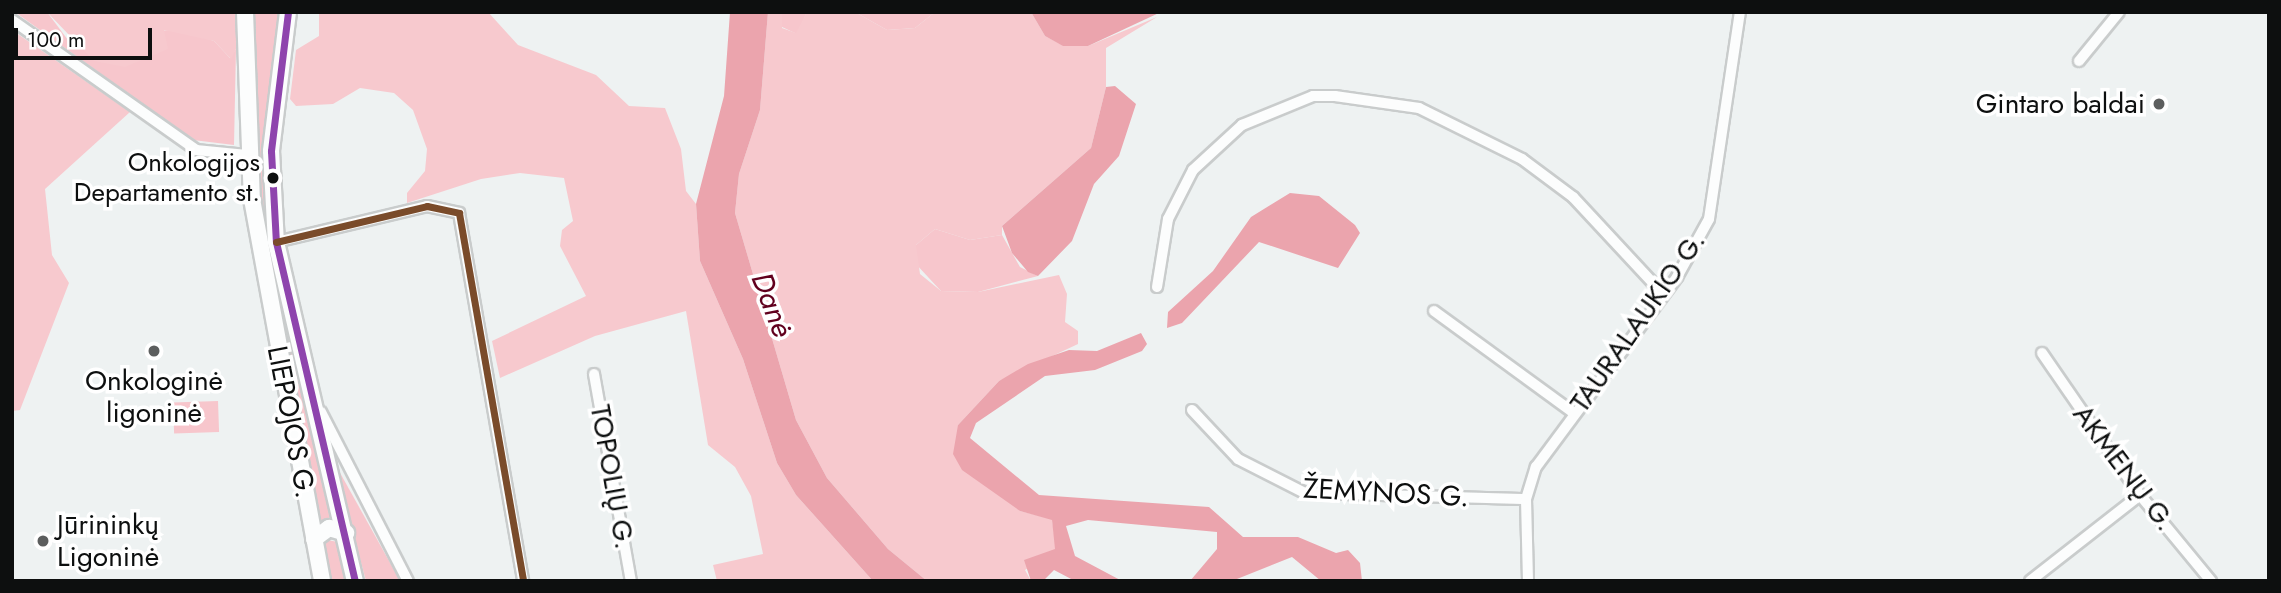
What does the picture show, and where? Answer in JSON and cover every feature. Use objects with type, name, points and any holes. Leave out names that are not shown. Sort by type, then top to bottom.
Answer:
[{"type":"main road","name":"LIEPOJOS G.","points":[[246,12],[247,155],[321,581]]},
{"type":"main road","name":"LIEPOJOS G.","points":[[288,12],[271,151],[276,242],[306,377],[346,533],[355,581]]},
{"type":"main road","points":[[314,539],[329,528],[346,533]]},
{"type":"street","name":"TAURALAUKIO G.","points":[[1528,581],[1526,499],[1536,467],[1697,246],[1718,189],[1740,12]]},
{"type":"street","points":[[2079,61],[2119,12]]},
{"type":"street","points":[[12,20],[195,150],[247,155]]},
{"type":"street","points":[[1157,287],[1168,219],[1193,170],[1242,125],[1314,96],[1335,96],[1419,108],[1522,159],[1573,197],[1663,294]]},
{"type":"street","points":[[276,242],[426,206],[459,214],[523,581]]},
{"type":"street","points":[[1434,311],[1574,413]]},
{"type":"street","name":"AKMENŲ G.","points":[[2042,353],[2140,495],[2211,581]]},
{"type":"street","name":"TOPOLIŲ G.","points":[[594,374],[631,581]]},
{"type":"street","points":[[306,377],[408,581]]},
{"type":"street","name":"ŽEMYNOS G.","points":[[1192,410],[1238,459],[1305,493],[1526,499]]},
{"type":"street","points":[[2031,581],[2140,495]]},
{"type":"shaded area","points":[[15,12],[47,12],[68,40],[179,29],[214,41],[230,58],[236,49],[234,145],[193,140]]},
{"type":"shaded area","points":[[47,12],[237,12],[236,49],[231,59],[214,41],[164,30],[168,49],[125,67],[94,61]]},
{"type":"shaded area","points":[[252,12],[281,12],[265,134],[271,254],[334,507],[327,523],[318,522],[258,190]]},
{"type":"shaded area","points":[[319,12],[488,12],[518,45],[596,75],[629,106],[665,108],[681,149],[686,191],[696,204],[700,261],[743,359],[777,463],[796,495],[873,581],[717,581],[713,565],[763,554],[751,496],[735,467],[708,445],[686,311],[595,336],[500,378],[492,341],[586,296],[560,246],[562,230],[573,221],[564,178],[520,173],[481,179],[407,203],[407,193],[425,171],[427,149],[413,110],[394,93],[360,88],[333,104],[296,106],[290,99],[296,50],[319,36]]},
{"type":"shaded area","points":[[730,12],[768,12],[760,110],[739,174],[735,213],[796,420],[827,478],[888,549],[927,581],[873,581],[796,495],[777,463],[743,359],[700,261],[696,204],[724,96]]},
{"type":"shaded area","points":[[768,12],[782,12],[782,28],[796,33],[807,12],[855,12],[887,30],[915,28],[935,12],[1031,12],[1045,36],[1064,46],[1088,46],[1157,17],[1106,48],[1106,87],[1091,148],[1002,226],[1002,235],[970,240],[935,229],[916,245],[920,274],[941,291],[978,292],[1059,275],[1067,294],[1065,322],[1078,331],[1078,344],[999,381],[958,425],[1020,511],[1052,519],[1056,549],[1025,570],[1031,581],[927,581],[888,549],[827,478],[796,420],[735,213],[739,174],[760,110]]},
{"type":"shaded area","points":[[782,12],[807,12],[797,34],[782,27]]},
{"type":"shaded area","points":[[855,12],[935,12],[915,28],[887,30]]},
{"type":"shaded area","points":[[1031,12],[1161,12],[1088,46],[1063,46],[1045,36]]},
{"type":"shaded area","points":[[12,30],[130,112],[45,189],[52,255],[69,283],[20,410],[12,411]]},
{"type":"shaded area","points":[[1115,86],[1136,104],[1119,156],[1094,184],[1072,241],[1038,276],[1028,272],[1012,253],[1002,226],[1091,148],[1106,87]]},
{"type":"shaded area","points":[[1290,193],[1319,196],[1355,225],[1360,233],[1338,268],[1259,242],[1182,323],[1167,328],[1168,312],[1213,271],[1251,217]]},
{"type":"shaded area","points":[[935,229],[970,240],[1002,235],[1020,267],[1038,276],[978,292],[941,291],[915,263],[916,245]]},
{"type":"shaded area","points":[[1141,333],[1147,344],[1142,351],[1095,370],[1045,376],[976,423],[970,438],[1039,495],[1209,507],[1243,537],[1298,537],[1336,553],[1348,550],[1360,563],[1362,581],[1321,581],[1292,557],[1232,581],[1190,581],[1217,549],[1217,532],[1088,520],[1066,526],[1075,556],[1122,581],[1075,581],[1054,570],[1043,581],[1031,581],[1024,560],[1055,549],[1052,520],[1020,511],[962,470],[953,454],[958,425],[999,381],[1028,364],[1069,350],[1097,351]]},
{"type":"shaded area","points":[[218,401],[219,432],[174,434],[173,403]]},
{"type":"shaded area","points":[[334,462],[393,568],[400,581],[366,581]]},
{"type":"shaded area","points":[[327,540],[338,542],[349,581],[326,581],[322,546]]},
{"type":"transit line","points":[[288,12],[271,151],[276,242],[355,581]]},
{"type":"transit line","points":[[276,242],[427,206],[459,213],[523,581]]},
{"type":"place","name":"Gintaro baldai","points":[[2159,104]]},
{"type":"place","name":"Onkologijos Departamento st.","points":[[273,178]]},
{"type":"place","name":"Onkologinė ligoninė","points":[[154,351]]},
{"type":"place","name":"Jūrininkų Ligoninė","points":[[43,541]]},
{"type":"water label","name":"Danė","points":[[772,305]]}]
